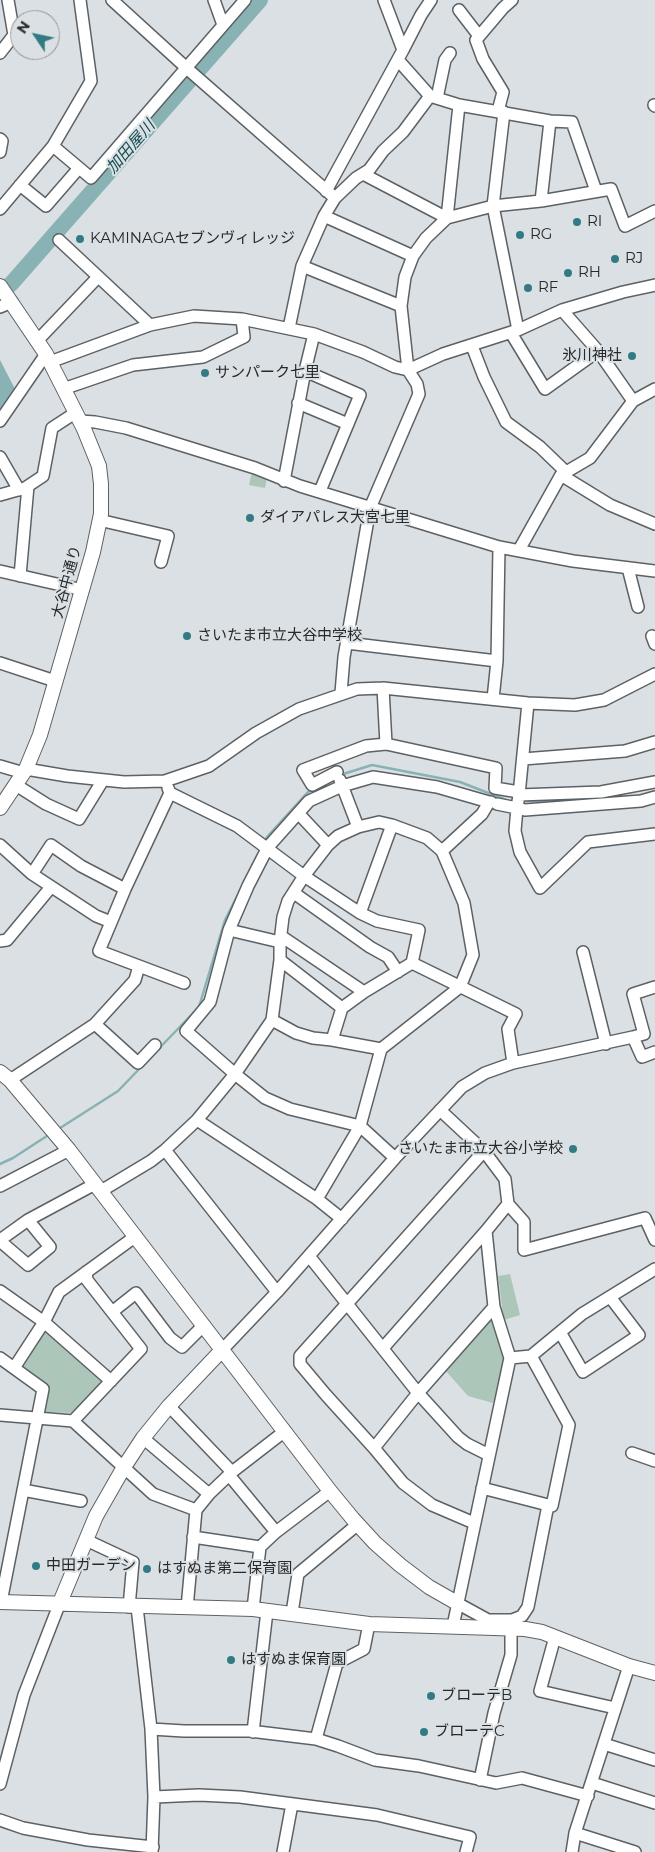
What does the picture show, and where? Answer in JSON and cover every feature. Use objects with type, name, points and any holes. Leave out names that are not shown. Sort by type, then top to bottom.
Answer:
[{"type":"street","points":[[0,53],[14,35],[8,0]]},
{"type":"street","points":[[0,209],[53,146],[91,81],[80,0]]},
{"type":"street","points":[[112,0],[330,194]]},
{"type":"street","points":[[214,0],[223,26]]},
{"type":"street","points":[[53,146],[91,178],[192,73],[223,26],[245,0]]},
{"type":"street","points":[[384,0],[401,55],[433,97],[459,105],[550,121],[572,122],[596,191]]},
{"type":"street","points":[[289,328],[302,266],[324,216],[330,194],[421,15],[431,0]]},
{"type":"street","points":[[504,3],[476,40],[483,59],[503,92],[494,206],[515,332],[545,390],[598,352]]},
{"type":"street","points":[[459,10],[479,36]]},
{"type":"street","points":[[330,194],[369,170],[383,151],[403,132],[433,97],[445,60],[450,53]]},
{"type":"street","points":[[447,218],[459,105]]},
{"type":"street","points":[[541,201],[550,121]]},
{"type":"street","points":[[0,139],[2,141],[0,152]]},
{"type":"street","points":[[20,185],[46,206],[79,168]]},
{"type":"street","points":[[363,174],[447,218]]},
{"type":"street","points":[[341,693],[347,642],[370,508],[419,394],[417,384],[408,370],[401,306],[405,277],[413,256],[426,238],[447,218],[494,206],[541,201],[611,189],[624,226],[655,211]]},
{"type":"street","points":[[324,216],[413,256]]},
{"type":"street","points":[[59,240],[150,325]]},
{"type":"street","points":[[302,266],[401,306]]},
{"type":"street","points":[[37,340],[98,277]]},
{"type":"street","points":[[0,421],[48,358],[150,325],[194,316],[242,319],[314,334],[363,352],[395,367],[408,370],[444,354],[515,332],[562,310],[623,292],[655,285]]},
{"type":"street","name":"大谷中通り","points":[[0,286],[6,304],[37,340],[48,358],[78,417],[98,466],[101,484],[100,520],[83,590],[40,735],[25,771],[0,808]]},
{"type":"street","points":[[562,310],[598,352],[633,401]]},
{"type":"street","points":[[63,389],[133,365],[203,357],[244,337],[242,319]]},
{"type":"street","points":[[284,481],[304,371],[314,334]]},
{"type":"street","points":[[472,346],[484,377],[506,422],[540,447],[563,474],[610,505],[655,524]]},
{"type":"street","points":[[304,371],[360,395],[320,491]]},
{"type":"street","points":[[519,550],[563,474],[590,458],[633,401],[655,388]]},
{"type":"street","points":[[298,403],[348,424]]},
{"type":"street","points":[[0,495],[24,488],[43,476],[52,428],[78,417],[126,428],[255,468],[284,481],[499,547],[573,561],[655,571]]},
{"type":"street","points":[[0,457],[24,488],[20,576]]},
{"type":"street","points":[[100,520],[168,536],[161,562]]},
{"type":"street","points":[[493,699],[497,661],[499,547]]},
{"type":"street","points":[[628,568],[638,607]]},
{"type":"street","points":[[0,571],[83,590]]},
{"type":"street","points":[[347,642],[497,661]]},
{"type":"street","points":[[0,663],[55,681]]},
{"type":"street","points":[[0,766],[25,771],[124,782],[165,781],[208,766],[298,709],[357,689],[382,688],[528,703],[575,705],[604,700],[655,674]]},
{"type":"street","points":[[382,688],[386,744]]},
{"type":"street","points":[[528,703],[514,831],[520,852],[540,888],[588,842],[655,834]]},
{"type":"street","points":[[523,759],[625,751],[655,742]]},
{"type":"street","points":[[655,782],[602,792],[519,799],[492,803],[437,787],[373,777],[339,777],[312,785],[303,770],[366,746],[386,744],[496,768],[495,788],[519,799],[525,810],[641,801],[655,797]]},
{"type":"street","points":[[332,758],[358,828]]},
{"type":"street","points":[[339,777],[310,801],[264,845],[229,930],[210,1002],[186,1031],[265,1098],[290,1109],[360,1126],[395,1158]]},
{"type":"street","points":[[16,785],[46,804],[79,819],[104,780]]},
{"type":"street","points":[[165,781],[170,793],[237,826],[304,876],[360,913],[377,921],[419,930],[412,962],[342,1008],[332,1040]]},
{"type":"street","points":[[170,793],[125,889],[99,951],[184,983]]},
{"type":"street","points":[[442,851],[492,803]]},
{"type":"street","points":[[298,812],[328,845]]},
{"type":"street","points":[[28,1220],[50,1247],[28,1265],[0,1241],[28,1220],[152,1161],[197,1120],[235,1074],[272,1020],[280,960],[280,939],[288,901],[304,876],[328,845],[338,836],[379,822],[427,838],[442,851],[464,904],[473,955],[460,987],[381,1049],[360,1126],[317,1199]]},
{"type":"street","points":[[360,913],[392,825]]},
{"type":"street","points":[[0,844],[32,874],[96,916],[111,922]]},
{"type":"street","points":[[32,874],[51,845],[81,866],[125,889]]},
{"type":"street","points":[[0,941],[8,940],[51,887]]},
{"type":"street","points":[[294,893],[370,947],[388,957],[398,972]]},
{"type":"street","points":[[229,930],[280,939],[364,992]]},
{"type":"street","points":[[582,952],[606,1044]]},
{"type":"street","points":[[280,960],[342,1008]]},
{"type":"street","points":[[412,962],[516,1014],[508,1029],[513,1063]]},
{"type":"street","points":[[139,966],[135,980],[95,1024],[5,1076],[70,1150],[330,1491],[375,1543],[400,1565],[428,1587],[488,1620],[512,1620],[522,1616],[528,1606],[548,1506]]},
{"type":"street","points":[[0,1784],[24,1695],[96,1516],[143,1438],[169,1406],[277,1292],[395,1158],[462,1087],[485,1073],[513,1063],[606,1044],[644,1034],[633,994],[655,987]]},
{"type":"street","points":[[272,1020],[296,1033],[313,1038],[381,1049]]},
{"type":"street","points":[[95,1024],[138,1062],[155,1044]]},
{"type":"street","points":[[633,1037],[642,1057],[655,1052]]},
{"type":"street","points":[[440,1110],[484,1151],[506,1179],[508,1204],[524,1222],[524,1250],[645,1218],[655,1240]]},
{"type":"street","points":[[197,1120],[317,1199],[342,1219]]},
{"type":"street","points":[[0,1186],[70,1150]]},
{"type":"street","points":[[165,1150],[277,1292]]},
{"type":"street","points":[[474,1523],[432,1505],[403,1484],[300,1364],[300,1356],[484,1151]]},
{"type":"street","points":[[383,1348],[508,1204]]},
{"type":"street","points":[[453,1626],[510,1358],[494,1307],[486,1231]]},
{"type":"street","points":[[14,1368],[44,1322],[59,1292],[136,1236]]},
{"type":"street","points":[[309,1256],[418,1393],[458,1437],[467,1444],[489,1455]]},
{"type":"street","points":[[510,1358],[531,1356],[582,1314],[655,1269]]},
{"type":"street","points":[[73,1421],[141,1349],[87,1280],[86,1272]]},
{"type":"street","points":[[0,1291],[44,1322],[111,1380]]},
{"type":"street","points":[[112,1312],[136,1293],[170,1338],[182,1347],[204,1325]]},
{"type":"street","points":[[560,1332],[583,1372],[639,1335],[610,1297]]},
{"type":"street","points":[[374,1448],[418,1393],[494,1307]]},
{"type":"street","points":[[482,1488],[552,1506],[569,1425],[531,1356]]},
{"type":"street","points":[[0,1358],[43,1389],[23,1490],[5,1559],[1,1602],[260,1610],[369,1624],[533,1630],[629,1666],[655,1673]]},
{"type":"street","points":[[169,1406],[231,1473],[276,1532]]},
{"type":"street","points":[[0,1415],[73,1421],[153,1494],[196,1510]]},
{"type":"street","points":[[187,1608],[196,1510],[208,1494],[231,1473],[285,1431]]},
{"type":"street","points":[[143,1438],[208,1494]]},
{"type":"street","points":[[632,1453],[655,1461]]},
{"type":"street","points":[[23,1490],[81,1501]]},
{"type":"street","points":[[253,1732],[260,1610],[260,1547],[276,1532],[330,1491]]},
{"type":"street","points":[[292,1614],[298,1574],[358,1524]]},
{"type":"street","points":[[193,1537],[260,1547]]},
{"type":"street","points":[[0,1820],[23,1828],[153,1849],[154,1797],[151,1729],[133,1607],[133,1562],[86,1540]]},
{"type":"street","points":[[316,1740],[337,1663],[364,1649],[369,1624]]},
{"type":"street","points":[[480,1780],[494,1713],[511,1655],[511,1628]]},
{"type":"street","points":[[554,1637],[540,1691],[615,1708]]},
{"type":"street","points":[[572,1852],[576,1833],[629,1666]]},
{"type":"street","points":[[151,1729],[253,1732],[316,1740],[375,1760],[419,1766],[496,1784],[522,1778],[588,1796]]},
{"type":"street","points":[[604,1744],[655,1760]]},
{"type":"street","points":[[592,1783],[655,1803]]},
{"type":"street","points":[[154,1797],[199,1795],[240,1797],[377,1815],[470,1837],[466,1852]]},
{"type":"street","points":[[283,1852],[292,1804]]},
{"type":"street","points":[[576,1833],[635,1852]]},
{"type":"green space","points":[[252,472],[267,477],[265,488],[249,485]]},
{"type":"green space","points":[[510,1274],[520,1315],[504,1320],[498,1276]]},
{"type":"green space","points":[[492,1316],[507,1353],[493,1403],[468,1396],[445,1370]]},
{"type":"green space","points":[[44,1329],[103,1380],[74,1413],[46,1412],[42,1408],[46,1384],[21,1366]]},
{"type":"water","points":[[0,360],[15,389],[0,410]]},
{"type":"waterway","name":"加田屋川","points":[[0,291],[11,284],[260,0]]},
{"type":"waterway","points":[[340,775],[372,765],[460,782],[509,801],[515,801]]},
{"type":"waterway","points":[[264,842],[307,793],[313,789]]},
{"type":"waterway","points":[[521,801],[573,801]]},
{"type":"waterway","points":[[57,1130],[118,1091],[199,1007],[225,920],[261,849]]},
{"type":"waterway","points":[[0,1164],[13,1158],[50,1134]]},
{"type":"place","name":"RI","points":[[577,222]]},
{"type":"place","name":"RG","points":[[520,235]]},
{"type":"place","name":"KAMINAGAセブンヴィレッジ","points":[[80,239]]},
{"type":"place","name":"RJ","points":[[615,259]]},
{"type":"place","name":"RH","points":[[568,273]]},
{"type":"place","name":"RF","points":[[528,288]]},
{"type":"place","name":"氷川神社","points":[[632,356]]},
{"type":"place","name":"サンパーク七里","points":[[205,373]]},
{"type":"place","name":"ダイアパレス大宮七里","points":[[250,518]]},
{"type":"place","name":"さいたま市立大谷中学校","points":[[187,636]]},
{"type":"place","name":"さいたま市立大谷小学校","points":[[573,1149]]},
{"type":"place","name":"中田ガーデン","points":[[36,1566]]},
{"type":"place","name":"はすぬま第二保育園","points":[[147,1569]]},
{"type":"place","name":"はすぬま保育園","points":[[231,1660]]},
{"type":"place","name":"ブローテB","points":[[431,1696]]},
{"type":"place","name":"ブローテC","points":[[424,1732]]}]
